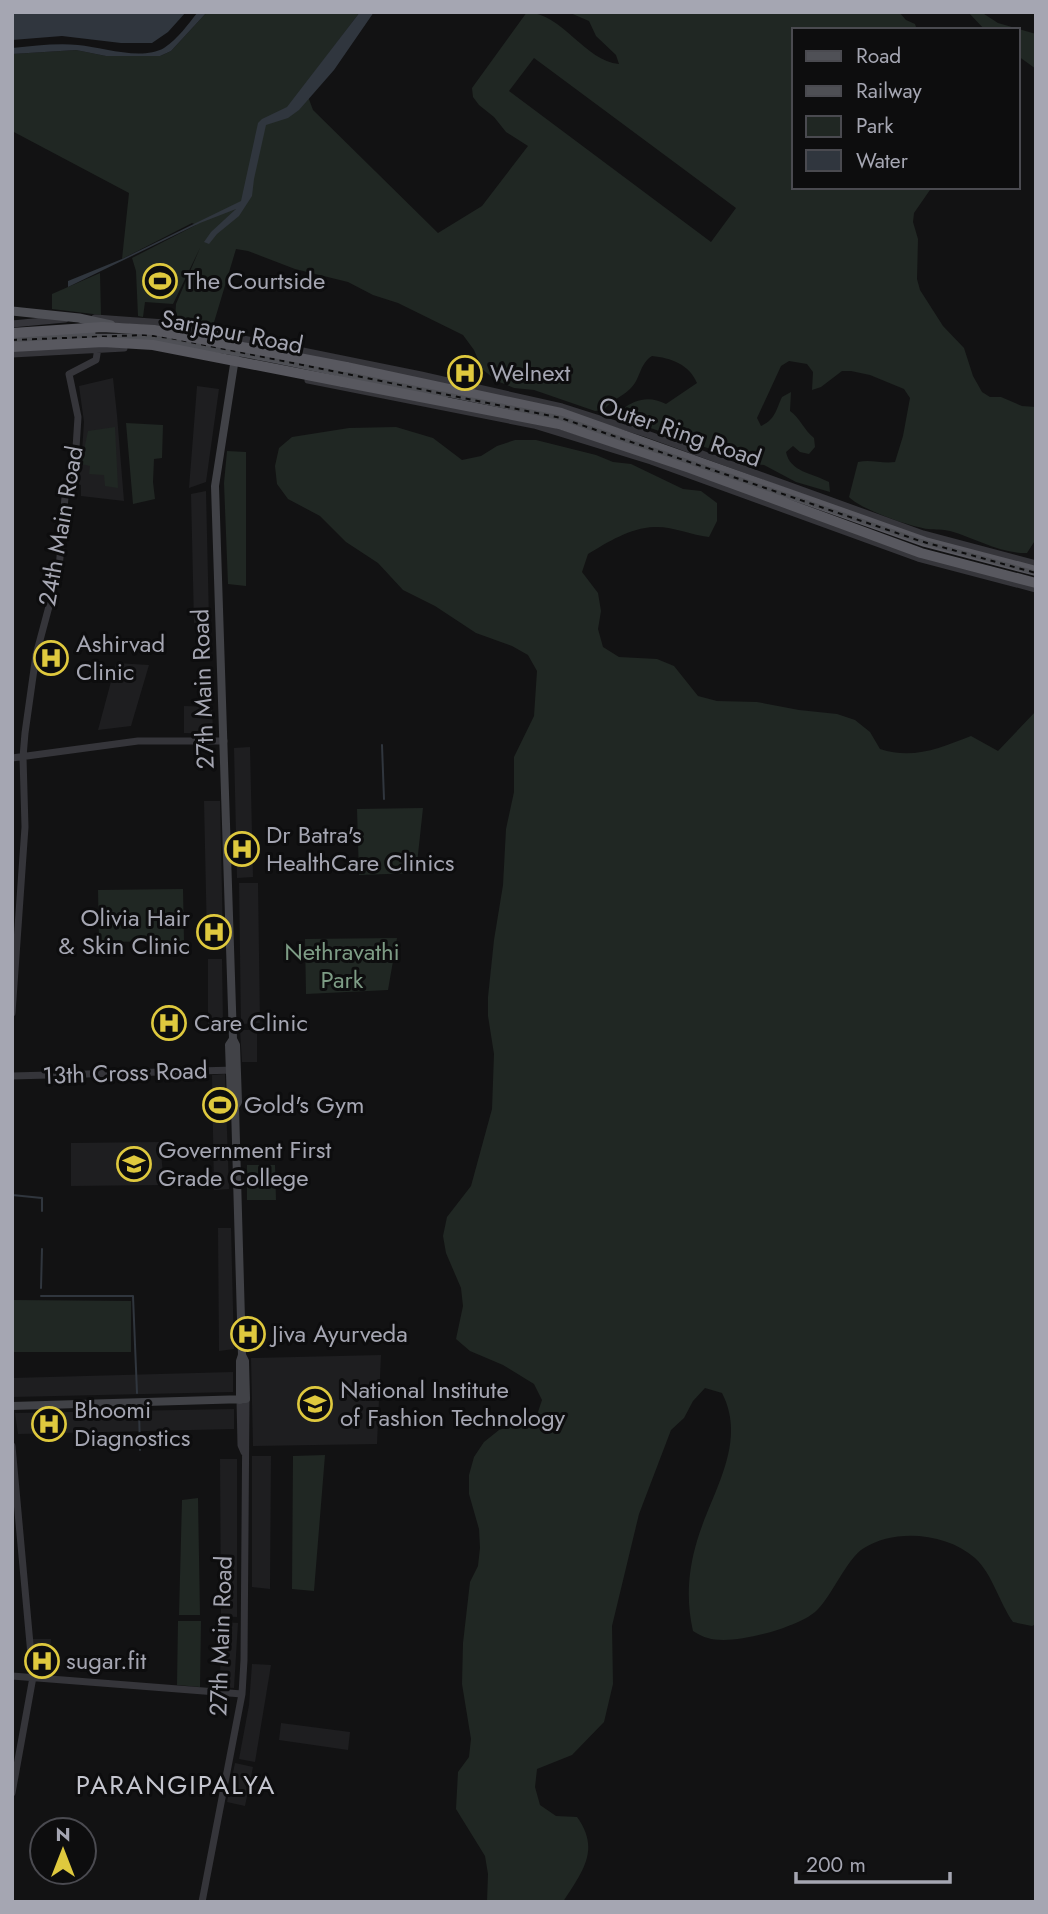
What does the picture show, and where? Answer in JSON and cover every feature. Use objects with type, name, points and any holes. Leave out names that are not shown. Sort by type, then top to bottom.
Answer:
[{"type":"highway","name":"Outer Ring Road","points":[[12,335],[102,327],[154,330],[561,413],[925,542],[1036,571]]},
{"type":"highway","name":"Outer Ring Road","points":[[12,347],[103,342],[153,345],[559,424],[932,556],[1036,583]]},
{"type":"highway","points":[[444,395],[455,391]]},
{"type":"main road","name":"Sarjapur Road","points":[[12,311],[79,318],[113,325],[125,332],[162,336],[444,395]]},
{"type":"main road","points":[[12,317],[78,324],[85,336],[87,349]]},
{"type":"main road","name":"Outer Ring Road","points":[[12,335],[85,336],[125,332]]},
{"type":"main road","points":[[85,336],[125,337],[237,352]]},
{"type":"main road","name":"27th Main Road","points":[[238,338],[215,486],[233,1039],[229,1045],[234,1070],[231,1102],[235,1107],[243,1399]]},
{"type":"main road","points":[[12,1406],[243,1399]]},
{"type":"street","points":[[12,324],[79,318],[153,321],[421,375],[562,407],[647,434],[923,534],[1036,564]]},
{"type":"street","points":[[12,354],[98,348],[152,350],[534,425],[651,461],[918,558],[1036,589]]},
{"type":"street","name":"24th Main Road","points":[[12,1013],[25,827],[23,757],[36,655],[59,569],[65,497],[76,448],[78,416],[69,374],[96,360],[98,348]]},
{"type":"street","points":[[12,758],[138,741],[224,741]]},
{"type":"street","name":"13th Cross Road","points":[[12,1076],[234,1070]]},
{"type":"street","name":"27th Main Road","points":[[202,1902],[242,1694],[245,1641],[246,1444],[243,1399]]},
{"type":"street","points":[[12,1446],[33,1677],[12,1793]]},
{"type":"street","points":[[12,1676],[242,1694]]},
{"type":"shaded area","points":[[113,378],[124,501],[81,496],[81,485],[74,484],[82,452],[84,422],[79,386]]},
{"type":"shaded area","points":[[197,386],[219,389],[206,482],[189,488]]},
{"type":"shaded area","points":[[206,491],[209,620],[194,623],[191,494]]},
{"type":"shaded area","points":[[116,663],[149,665],[131,726],[98,730]]},
{"type":"shaded area","points":[[184,706],[212,707],[213,734],[184,733]]},
{"type":"shaded area","points":[[250,747],[253,877],[237,878],[234,748]]},
{"type":"shaded area","points":[[204,801],[220,801],[223,940],[207,940]]},
{"type":"shaded area","points":[[239,883],[258,883],[260,1023],[241,1024]]},
{"type":"shaded area","points":[[208,959],[222,959],[223,1025],[208,1025]]},
{"type":"shaded area","points":[[240,1030],[257,1030],[257,1062],[242,1062]]},
{"type":"shaded area","points":[[225,1074],[229,1189],[214,1190],[212,1075]]},
{"type":"shaded area","name":"Government First Grade College","points":[[160,1142],[164,1185],[71,1186],[71,1143]]},
{"type":"shaded area","points":[[218,1228],[231,1228],[234,1349],[219,1351]]},
{"type":"shaded area","name":"National Institute of Fashion Technology","points":[[381,1355],[377,1444],[253,1446],[251,1358]]},
{"type":"shaded area","points":[[233,1372],[233,1392],[12,1397],[12,1378]]},
{"type":"shaded area","points":[[234,1409],[234,1429],[18,1434],[15,1413]]},
{"type":"shaded area","points":[[252,1456],[271,1456],[270,1589],[252,1587]]},
{"type":"shaded area","points":[[220,1459],[237,1459],[237,1617],[221,1616]]},
{"type":"shaded area","points":[[223,1622],[238,1623],[234,1688],[219,1687]]},
{"type":"shaded area","points":[[31,1639],[51,1639],[49,1675],[35,1674]]},
{"type":"shaded area","points":[[252,1664],[271,1665],[255,1762],[239,1759],[249,1705]]},
{"type":"shaded area","points":[[281,1723],[350,1732],[348,1750],[279,1740]]},
{"type":"shaded area","points":[[235,1763],[253,1767],[245,1806],[227,1802]]},
{"type":"green space","points":[[207,12],[360,12],[304,86],[313,110],[438,233],[482,206],[528,146],[506,132],[494,117],[479,105],[473,97],[472,88],[527,12],[552,21],[595,55],[619,64],[616,55],[596,36],[589,21],[568,12],[899,12],[916,28],[792,28],[792,189],[931,189],[914,213],[913,222],[918,239],[917,279],[920,290],[943,326],[964,348],[973,376],[982,392],[1022,406],[1036,407],[1036,539],[1027,553],[1008,551],[950,531],[920,528],[898,521],[874,512],[849,497],[858,462],[895,462],[910,398],[904,389],[870,375],[842,371],[821,387],[812,390],[813,372],[807,364],[789,361],[781,366],[757,418],[761,426],[769,421],[782,397],[791,392],[790,411],[814,438],[815,447],[809,454],[800,452],[793,446],[786,452],[788,459],[797,468],[829,482],[830,492],[796,482],[764,465],[753,464],[622,418],[623,409],[633,402],[649,399],[666,404],[697,383],[689,371],[672,360],[652,356],[630,389],[604,410],[595,411],[534,390],[514,388],[497,381],[482,369],[474,350],[463,335],[398,303],[373,295],[348,282],[295,269],[248,251],[236,249],[212,329],[175,321],[176,304],[200,248],[173,304],[145,302],[143,317],[138,316],[136,271],[132,258],[196,225],[192,223],[122,259],[129,193],[12,131],[12,54],[76,50],[106,56],[160,56],[171,51]],"holes":[[[534,58],[736,208],[711,242],[509,91]]]},
{"type":"green space","points":[[968,12],[981,12],[998,23],[1015,28],[983,28]]},
{"type":"green space","points":[[1020,29],[1036,34],[1036,69],[1020,57]]},
{"type":"green space","points":[[100,273],[101,315],[52,309],[52,294]]},
{"type":"green space","points":[[126,423],[163,425],[162,458],[154,459],[155,499],[133,504]]},
{"type":"green space","points":[[115,427],[118,488],[105,486],[104,475],[89,474],[90,466],[81,464],[88,431]]},
{"type":"green space","points":[[396,427],[433,438],[462,460],[481,456],[497,446],[515,440],[536,440],[613,462],[631,464],[683,489],[701,491],[717,503],[717,521],[709,537],[661,527],[636,530],[588,554],[582,572],[598,593],[601,611],[598,629],[603,647],[619,657],[657,659],[674,666],[698,696],[717,701],[757,702],[837,714],[855,720],[870,732],[880,749],[904,753],[926,751],[971,736],[998,751],[1036,711],[1036,1624],[1032,1626],[1013,1622],[987,1572],[975,1558],[950,1543],[921,1536],[905,1536],[877,1542],[857,1553],[815,1612],[794,1624],[732,1640],[708,1638],[693,1631],[689,1597],[692,1564],[703,1523],[724,1468],[731,1430],[729,1412],[722,1393],[705,1388],[693,1401],[684,1418],[671,1430],[639,1514],[612,1626],[613,1684],[604,1722],[572,1755],[537,1769],[535,1787],[540,1805],[556,1816],[577,1817],[588,1840],[582,1871],[563,1902],[487,1902],[488,1874],[485,1856],[456,1809],[458,1772],[469,1757],[471,1739],[462,1684],[463,1643],[470,1582],[478,1566],[480,1548],[479,1529],[469,1494],[469,1475],[474,1457],[484,1442],[499,1430],[536,1418],[542,1400],[534,1384],[503,1365],[470,1351],[456,1339],[463,1306],[461,1288],[446,1253],[443,1236],[447,1217],[471,1186],[492,1109],[494,1054],[488,997],[503,885],[506,829],[514,792],[514,757],[534,716],[537,671],[528,655],[476,633],[435,606],[403,590],[378,563],[346,542],[320,516],[288,499],[277,484],[275,466],[279,448],[292,437],[349,428]]},
{"type":"green space","points":[[227,451],[246,452],[246,586],[228,584],[224,483]]},
{"type":"green space","points":[[423,808],[416,873],[359,875],[357,809]]},
{"type":"green space","points":[[183,889],[184,941],[99,942],[98,890]]},
{"type":"green space","name":"Nethravathi Park","points":[[397,938],[388,990],[306,994],[305,939]]},
{"type":"green space","points":[[247,1165],[275,1165],[276,1200],[247,1200]]},
{"type":"green space","points":[[12,1300],[131,1301],[131,1352],[12,1352]]},
{"type":"green space","points":[[325,1455],[314,1591],[292,1589],[293,1456]]},
{"type":"green space","points":[[198,1498],[200,1615],[179,1615],[182,1500]]},
{"type":"green space","points":[[178,1621],[201,1621],[200,1687],[177,1685]]},
{"type":"water","points":[[12,12],[186,12],[168,32],[152,43],[121,43],[62,36],[12,40]]},
{"type":"water","points":[[198,12],[207,12],[171,51],[160,56],[106,56],[76,50],[12,54],[12,48],[61,44],[121,52],[155,52],[174,40]]},
{"type":"water","points":[[360,12],[374,12],[334,70],[299,110],[288,118],[266,125],[252,196],[239,216],[209,244],[204,242],[211,232],[236,209],[200,223],[68,287],[68,281],[122,259],[241,201],[258,123],[287,107]]},
{"type":"waterway","points":[[382,745],[384,799]]},
{"type":"waterway","points":[[12,1195],[42,1198],[42,1211]]},
{"type":"waterway","points":[[41,1288],[42,1249]]},
{"type":"waterway","points":[[41,1296],[133,1296],[137,1393]]},
{"type":"waterway","points":[[139,1410],[140,1450]]},
{"type":"railway","points":[[12,340],[145,335],[171,338],[561,418],[920,541],[1036,573]]},
{"type":"place","name":"The Courtside","points":[[160,281]]},
{"type":"place","name":"Welnext","points":[[465,373]]},
{"type":"place","name":"Ashirvad Clinic","points":[[51,658]]},
{"type":"place","name":"Dr Batra's HealthCare Clinics","points":[[242,849]]},
{"type":"place","name":"Olivia Hair & Skin Clinic","points":[[214,932]]},
{"type":"place","name":"Care Clinic","points":[[169,1023]]},
{"type":"place","name":"Gold's Gym","points":[[220,1105]]},
{"type":"place","name":"Government First Grade College","points":[[134,1164]]},
{"type":"place","name":"Jiva Ayurveda","points":[[248,1334]]},
{"type":"place","name":"National Institute of Fashion Technology","points":[[315,1404]]},
{"type":"place","name":"Bhoomi Diagnostics","points":[[49,1424]]},
{"type":"place","name":"sugar.fit","points":[[42,1661]]},
{"type":"district","name":"PARANGIPALYA","points":[[176,1785]]}]
